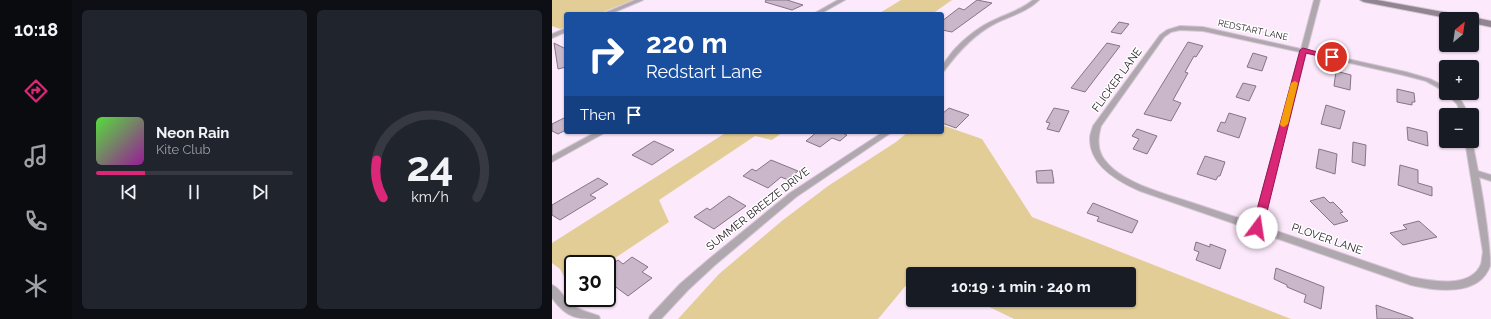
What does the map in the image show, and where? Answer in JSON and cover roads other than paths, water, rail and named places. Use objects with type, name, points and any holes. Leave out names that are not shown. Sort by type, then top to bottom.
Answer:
[{"type":"main road","points":[[1364,0],[1439,14]]},
{"type":"main road","points":[[1479,21],[1491,24]]},
{"type":"street","points":[[610,12],[640,0]]},
{"type":"street","points":[[820,12],[842,0]]},
{"type":"street","points":[[944,68],[960,48],[978,32],[994,22],[1021,11],[1036,0]]},
{"type":"street","points":[[1257,228],[1317,0]]},
{"type":"street","name":"REDSTART LANE","points":[[1180,28],[1214,31],[1404,72],[1439,86]]},
{"type":"street","name":"FLICKER LANE","points":[[1099,157],[1093,138],[1097,126],[1162,36],[1168,31],[1180,28]]},
{"type":"street","points":[[552,36],[564,31]]},
{"type":"street","points":[[552,159],[598,134]]},
{"type":"street","name":"SUMMER BREEZE DRIVE","points":[[654,319],[684,287],[712,262],[793,195],[885,134]]},
{"type":"street","points":[[1470,148],[1475,173],[1491,178]]},
{"type":"street","name":"PLOVER LANE","points":[[1099,157],[1108,168],[1129,183],[1421,283],[1439,286],[1455,286],[1468,283],[1479,276],[1485,269],[1488,261],[1488,252],[1475,173]]},
{"type":"street","points":[[552,289],[566,308],[580,315],[595,319]]}]
